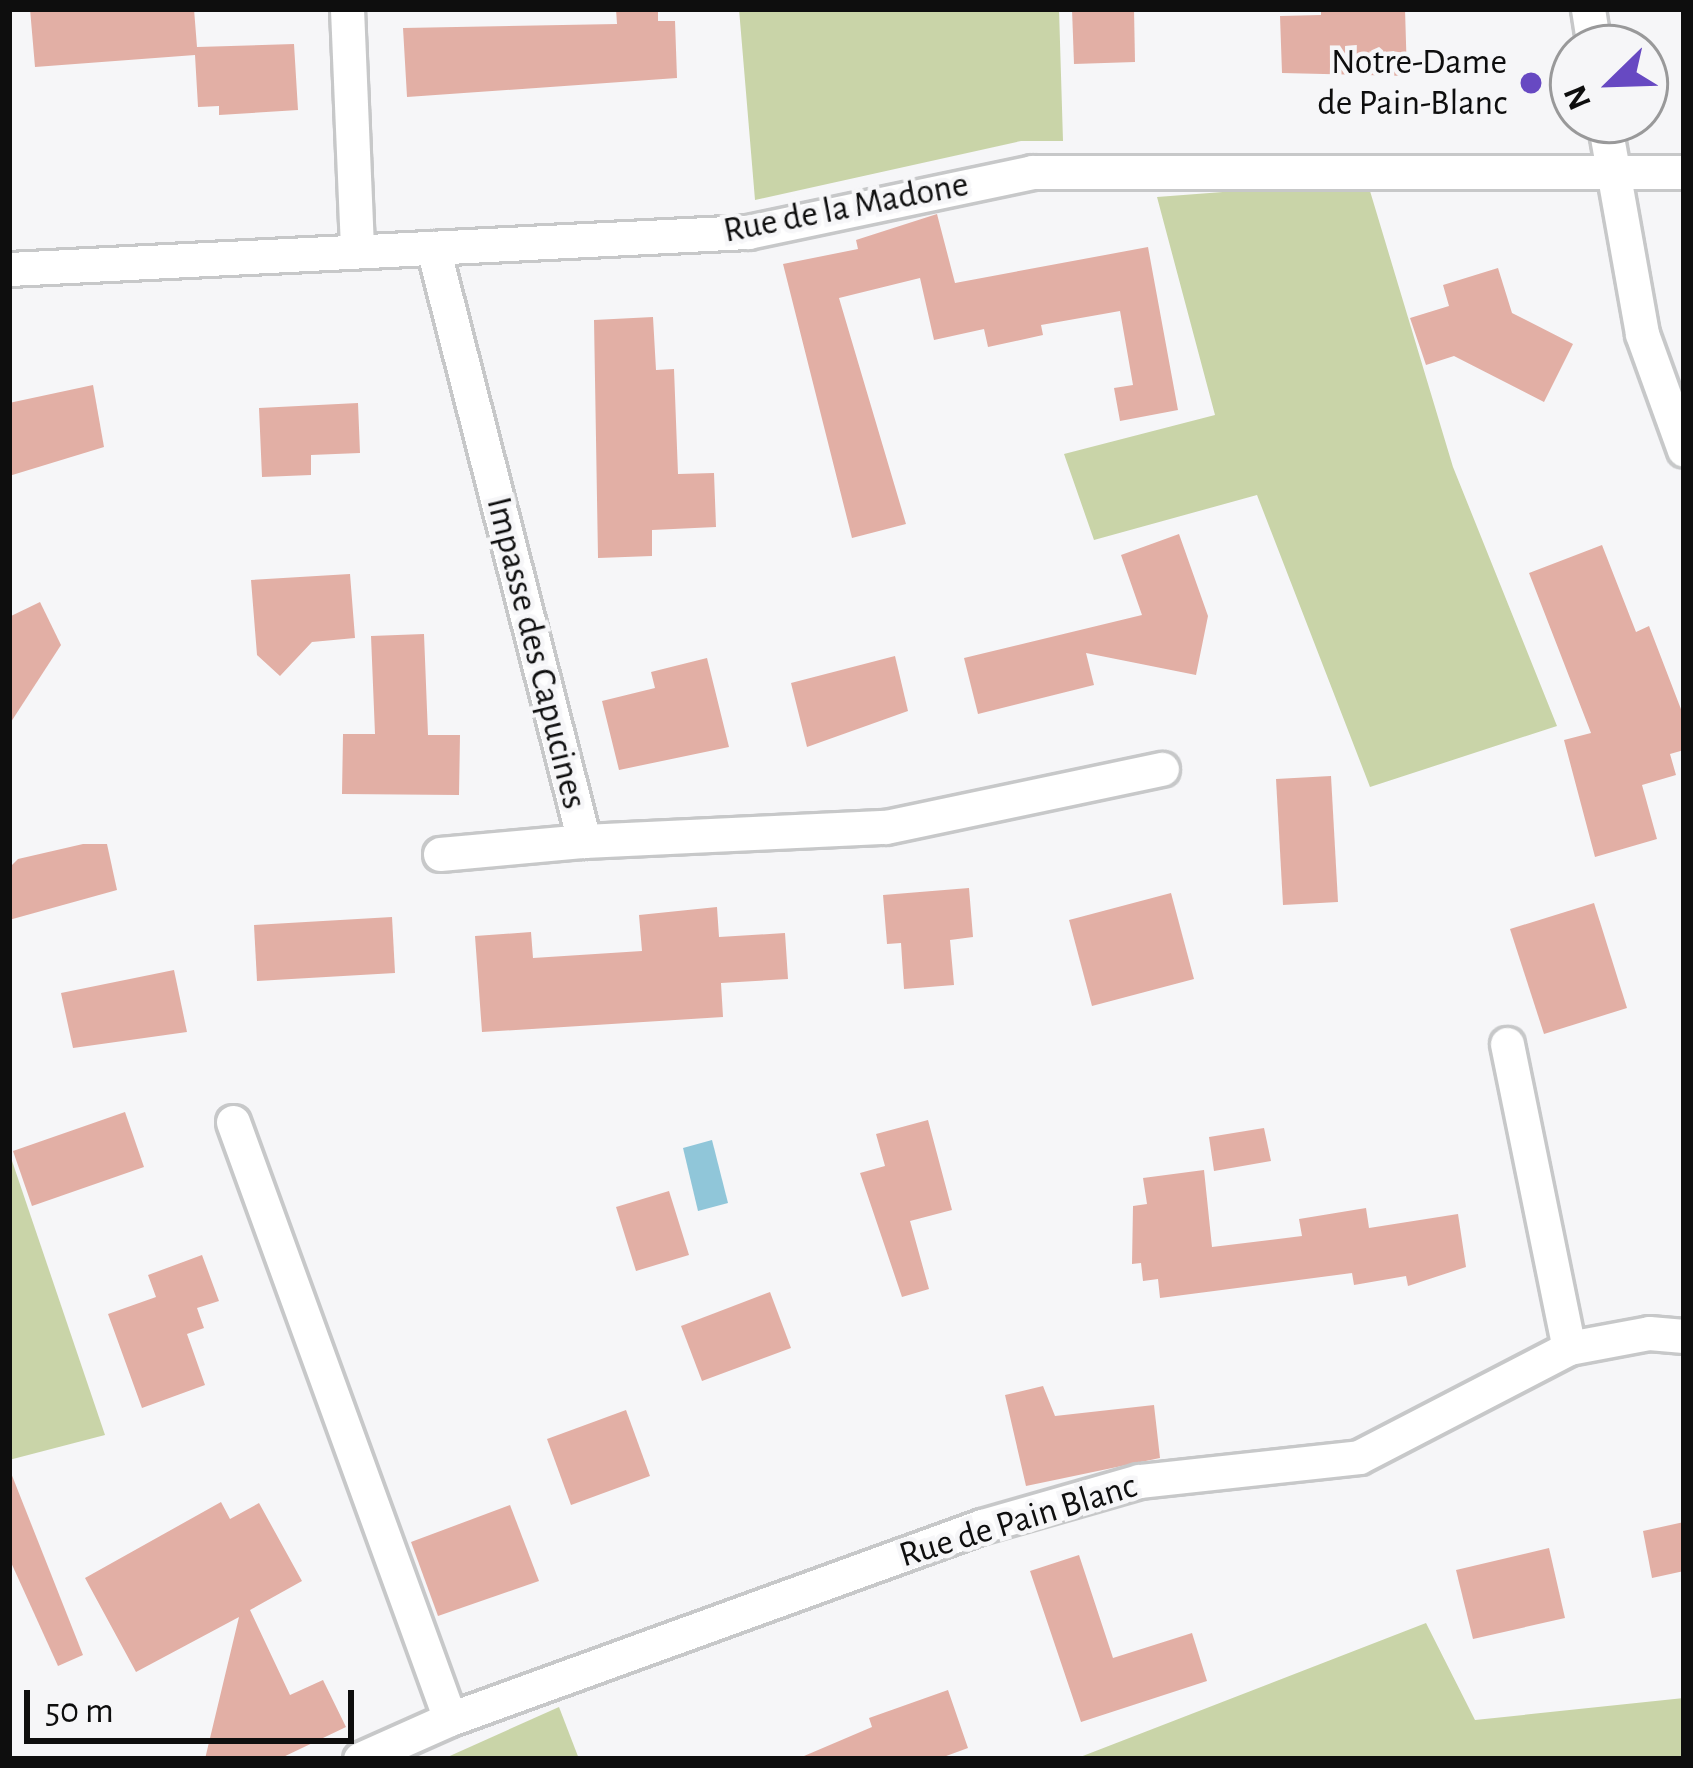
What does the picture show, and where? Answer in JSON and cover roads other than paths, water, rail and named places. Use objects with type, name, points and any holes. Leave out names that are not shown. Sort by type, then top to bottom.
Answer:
[{"type":"street","points":[[346,9],[357,248]]},
{"type":"street","points":[[1608,144],[1642,334],[1684,450]]},
{"type":"street","name":"Rue de la Madone","points":[[9,269],[748,232],[1033,172],[1684,172]]},
{"type":"street","name":"Impasse des Capucines","points":[[434,248],[584,841],[886,827],[1162,769]]},
{"type":"street","points":[[440,854],[584,841]]},
{"type":"street","points":[[1507,1044],[1568,1348]]},
{"type":"street","points":[[233,1122],[450,1719]]},
{"type":"street","name":"Rue de Pain Blanc","points":[[360,1759],[450,1719],[982,1526],[1139,1481],[1360,1457],[1568,1348],[1649,1333],[1684,1336]]},
{"type":"water","points":[[712,1140],[728,1203],[698,1211],[683,1148]]},
{"type":"place","name":"Notre-Dame de Pain-Blanc","points":[[1531,83]]}]
